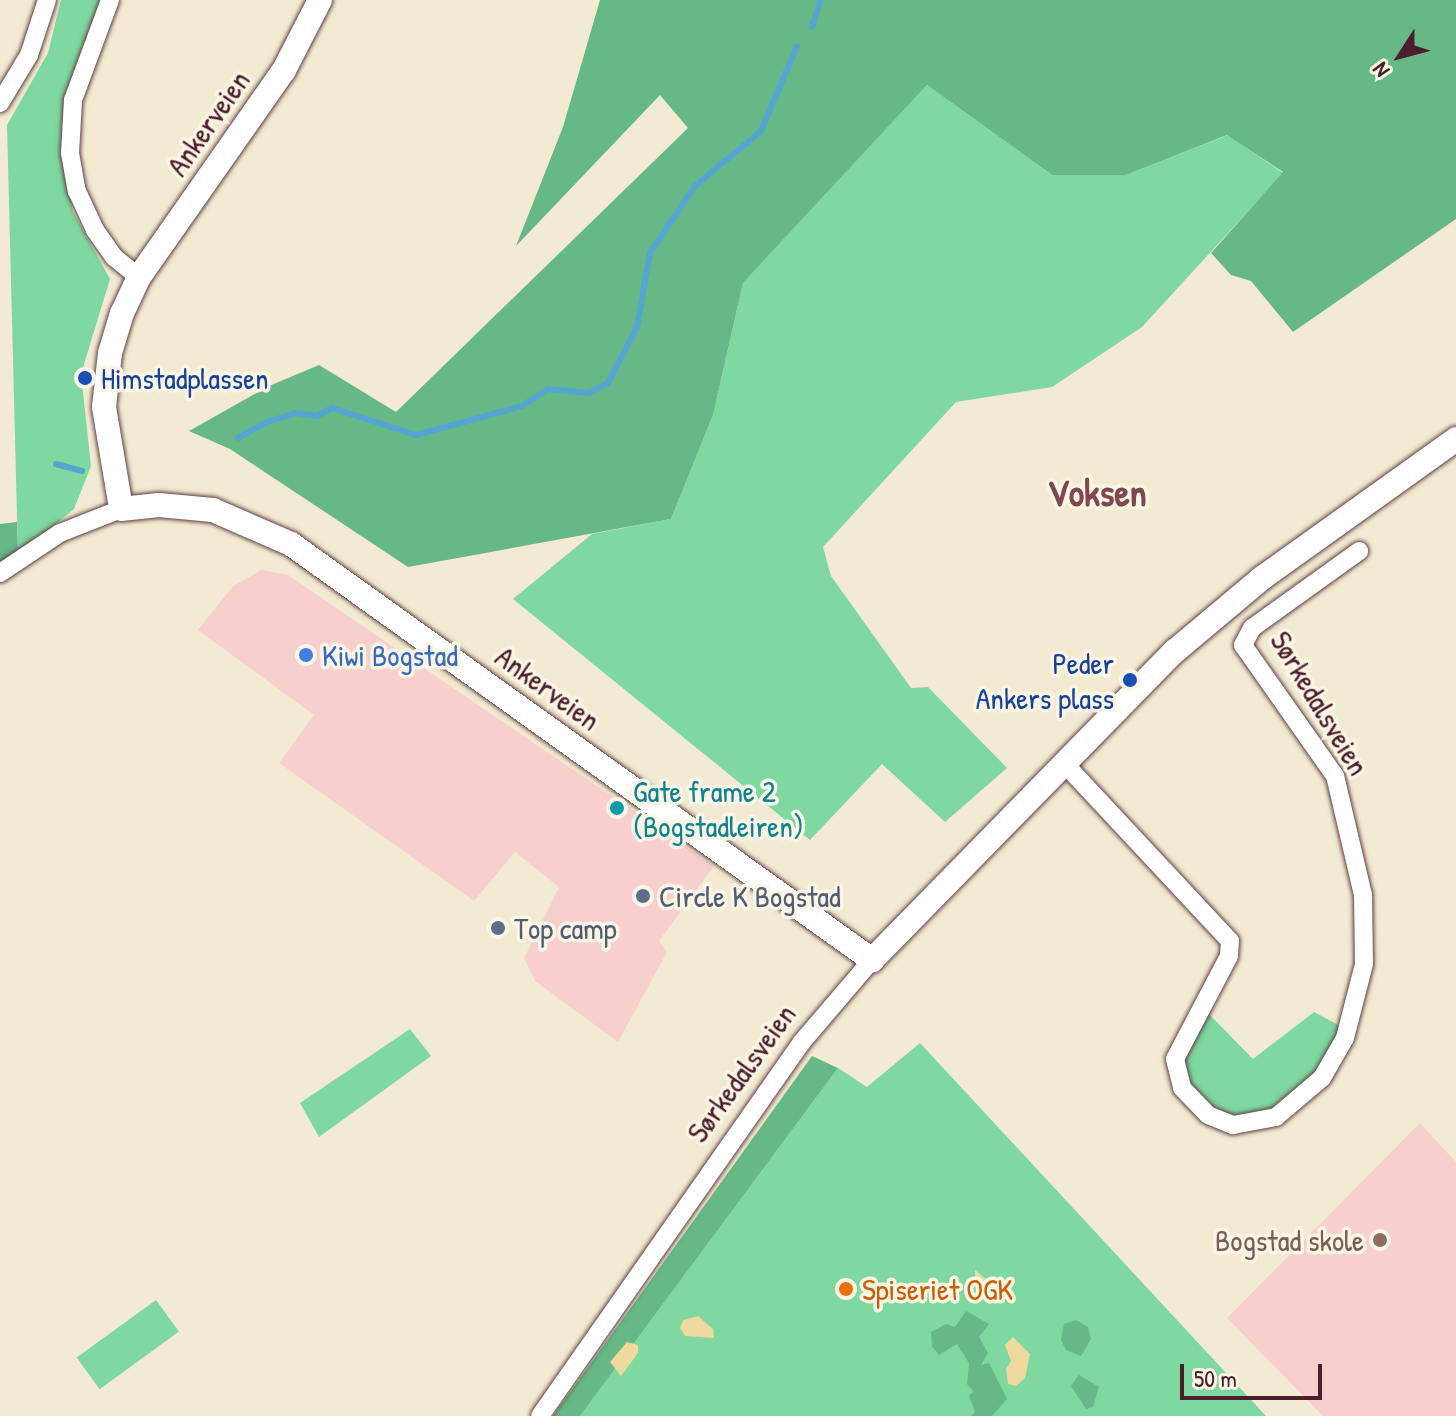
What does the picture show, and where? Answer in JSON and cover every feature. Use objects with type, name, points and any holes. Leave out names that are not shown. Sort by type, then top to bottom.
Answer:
[{"type":"main road","name":"Ankerveien","points":[[320,0],[270,90],[139,277],[115,332],[105,381],[106,429],[121,509],[159,505],[213,510],[291,544],[872,960]]},
{"type":"main road","name":"Sørkedalsveien","points":[[872,960],[1063,762],[1234,600],[1456,439]]},
{"type":"street","points":[[0,103],[29,55],[47,0]]},
{"type":"street","points":[[110,0],[73,100],[70,153],[77,191],[95,230],[114,257],[139,277]]},
{"type":"street","name":"Ankerveien","points":[[0,573],[60,533],[121,509]]},
{"type":"street","name":"Sørkedalsveien","points":[[1063,762],[1230,941],[1229,956],[1175,1059],[1182,1088],[1208,1115],[1233,1125],[1276,1117],[1322,1078],[1345,1038],[1364,964],[1363,895],[1335,776],[1243,645],[1252,628],[1359,551]]},
{"type":"street","name":"Sørkedalsveien","points":[[540,1416],[801,1043],[872,960]]},
{"type":"shaded area","points":[[262,570],[288,575],[714,866],[659,941],[667,952],[618,1042],[535,981],[524,958],[559,887],[515,852],[474,901],[279,763],[314,715],[198,630],[233,586]]},
{"type":"shaded area","name":"Bogstad skole","points":[[1420,1123],[1456,1162],[1456,1416],[1323,1416],[1227,1318]]},
{"type":"green space","points":[[61,0],[100,0],[62,153],[73,212],[110,279],[81,374],[91,466],[74,509],[18,555],[7,125],[48,53]]},
{"type":"green space","points":[[600,0],[1456,0],[1456,219],[1293,332],[1251,281],[1231,275],[1211,253],[1283,172],[1227,135],[1126,175],[1052,175],[927,85],[743,283],[713,415],[671,519],[408,567],[230,449],[189,431],[269,386],[319,365],[396,412],[688,128],[660,95],[516,246],[563,127]]},
{"type":"green space","points":[[927,85],[1052,175],[1126,175],[1228,135],[1283,173],[1142,327],[1052,387],[956,402],[823,547],[831,576],[911,688],[928,687],[1007,768],[945,822],[882,764],[810,840],[513,599],[592,534],[671,519],[713,415],[743,283]]},
{"type":"green space","points":[[17,522],[18,555],[0,565],[0,524]]},
{"type":"green space","points":[[1207,1012],[1253,1059],[1314,1012],[1342,1027],[1315,1075],[1264,1114],[1236,1119],[1213,1110],[1189,1084],[1184,1058]]},
{"type":"green space","points":[[410,1029],[431,1056],[319,1137],[300,1103]]},
{"type":"green space","points":[[920,1043],[1266,1416],[580,1416],[838,1068],[867,1087]]},
{"type":"green space","points":[[812,1056],[838,1068],[580,1416],[553,1416]]},
{"type":"green space","points":[[156,1300],[179,1332],[100,1389],[77,1358]]},
{"type":"green space","points":[[966,1311],[989,1324],[979,1337],[988,1353],[981,1365],[989,1363],[1007,1399],[992,1416],[971,1416],[975,1412],[969,1395],[974,1392],[967,1384],[969,1363],[957,1344],[939,1355],[932,1346],[931,1332],[946,1324],[955,1327]]},
{"type":"green space","points":[[1076,1320],[1088,1327],[1091,1339],[1081,1356],[1066,1350],[1061,1340],[1064,1324]]},
{"type":"green space","points":[[1079,1375],[1099,1387],[1093,1407],[1086,1409],[1071,1386]]},
{"type":"sand","points":[[975,1270],[992,1284],[996,1295],[990,1304],[976,1292]]},
{"type":"sand","points":[[698,1316],[713,1329],[714,1338],[685,1336],[680,1328],[683,1320]]},
{"type":"sand","points":[[1013,1337],[1030,1354],[1025,1378],[1016,1386],[1008,1384],[1006,1369],[1011,1361],[1005,1345]]},
{"type":"sand","points":[[627,1342],[638,1345],[638,1353],[621,1376],[610,1362]]},
{"type":"waterway","points":[[812,27],[821,0]]},
{"type":"waterway","points":[[238,438],[267,422],[296,413],[317,416],[332,408],[416,435],[522,406],[548,389],[589,393],[608,383],[637,327],[650,253],[695,186],[761,131],[797,46]]},
{"type":"waterway","points":[[56,464],[82,471]]},
{"type":"place","name":"Himstadplassen","points":[[85,378]]},
{"type":"place","name":"Kiwi Bogstad","points":[[306,655]]},
{"type":"place","name":"Peder Ankers plass","points":[[1130,680]]},
{"type":"place","name":"Gate frame 2 (Bogstadleiren)","points":[[617,808]]},
{"type":"place","name":"Circle K Bogstad","points":[[643,896]]},
{"type":"place","name":"Top camp","points":[[498,928]]},
{"type":"place","name":"Bogstad skole","points":[[1380,1240]]},
{"type":"place","name":"Spiseriet OGK","points":[[846,1289]]},
{"type":"district","name":"Voksen","points":[[1097,493]]}]
